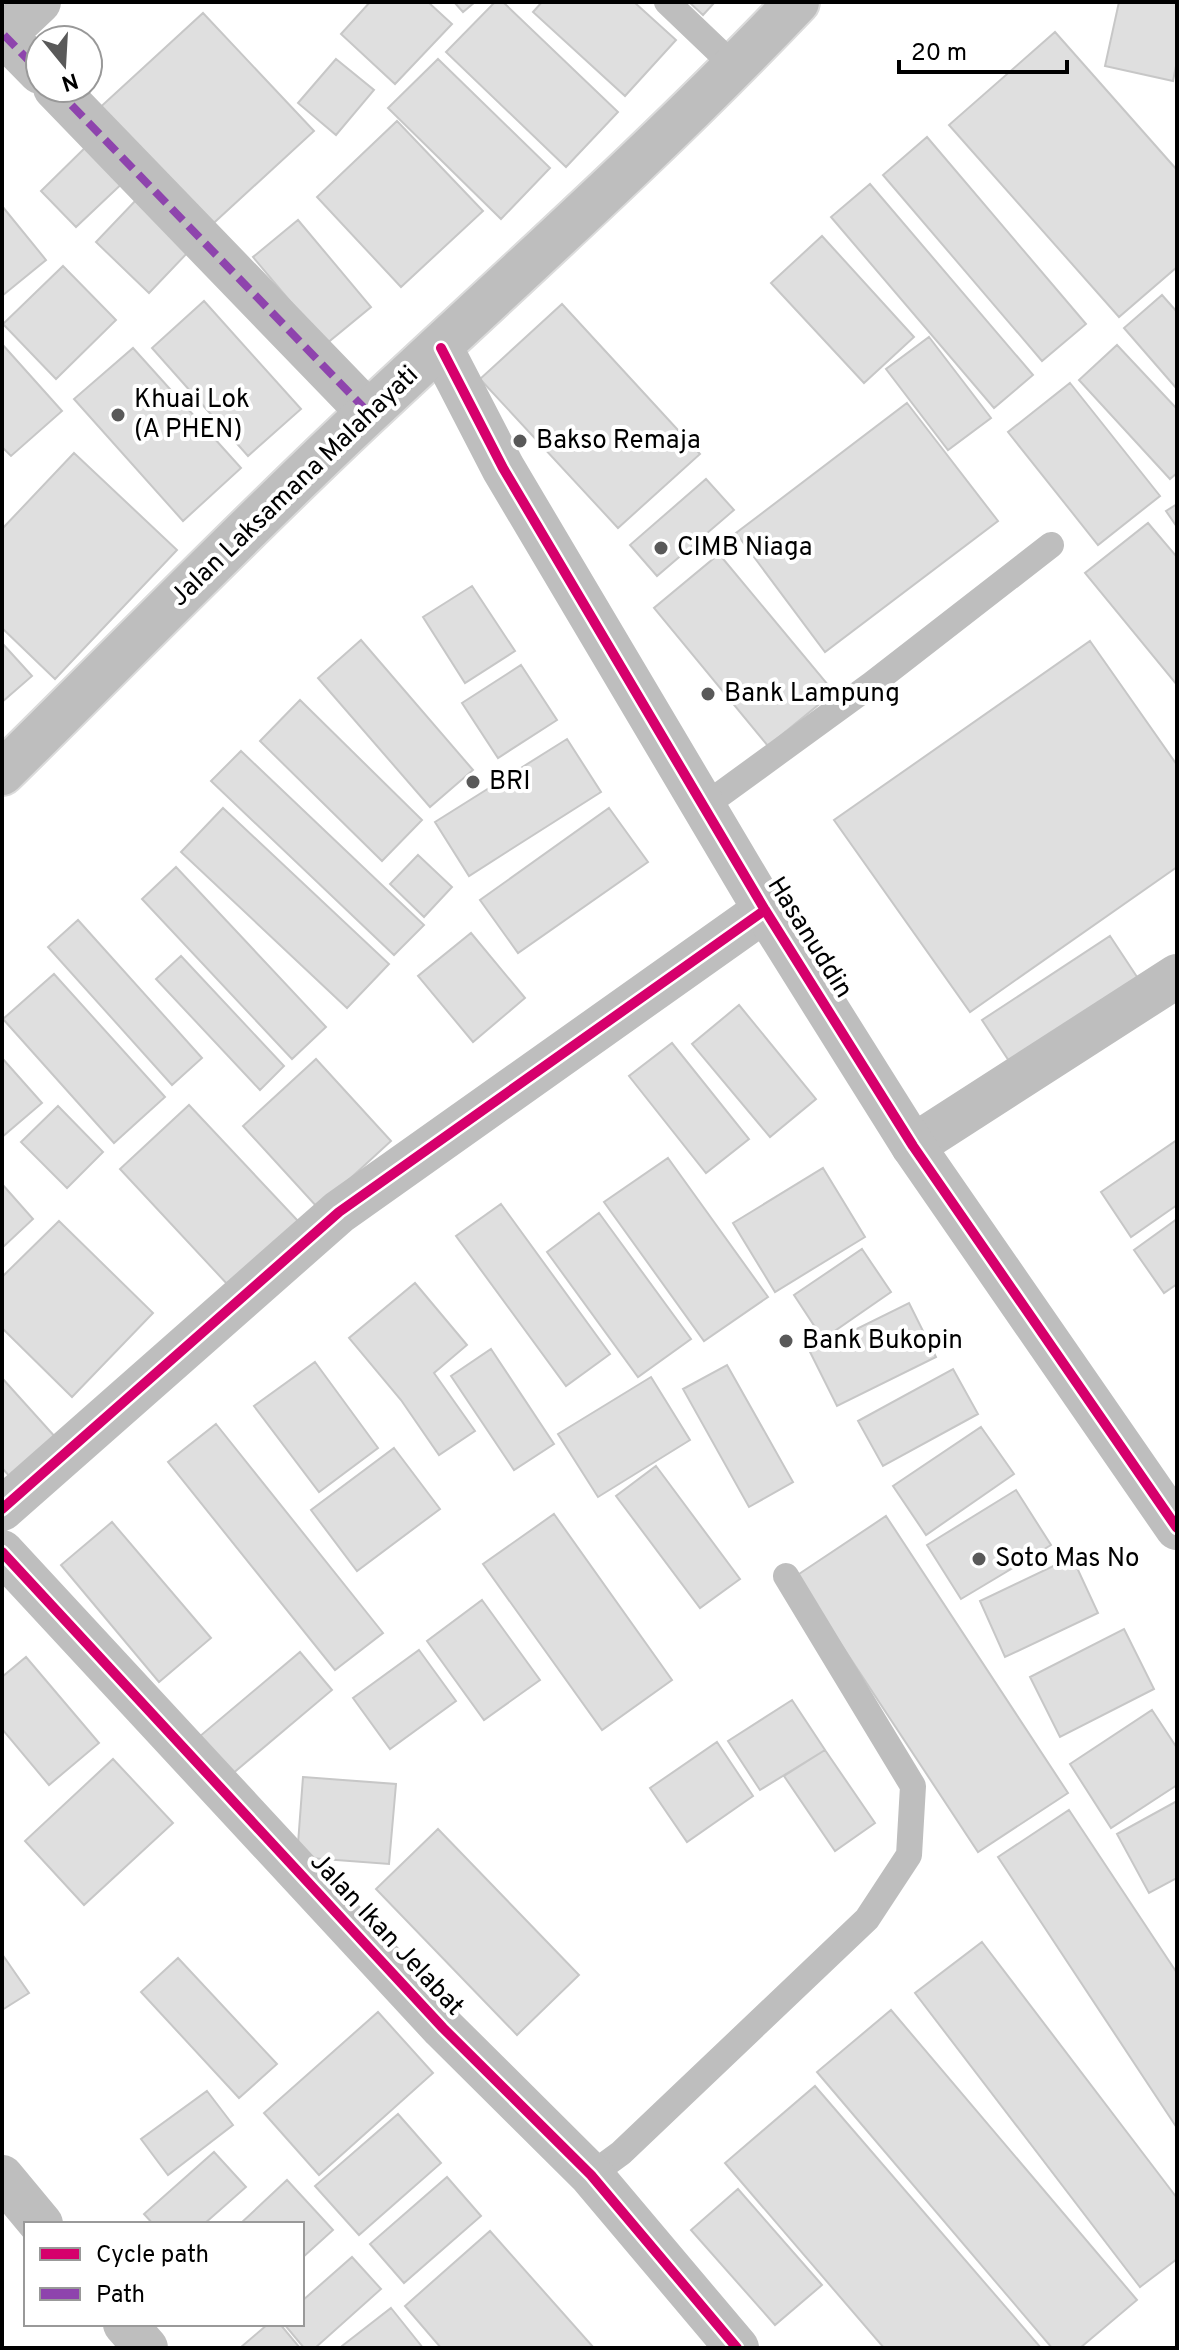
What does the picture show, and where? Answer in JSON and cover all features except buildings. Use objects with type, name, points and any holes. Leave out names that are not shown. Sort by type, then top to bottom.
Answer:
[{"type":"main road","points":[[24,56],[3,36],[39,2]]},
{"type":"main road","name":"Jalan Laksamana Malahayati","points":[[2,773],[368,412],[441,348],[735,67],[797,2]]},
{"type":"main road","points":[[70,104],[368,412]]},
{"type":"main road","name":"Hasanuddin","points":[[441,348],[503,468],[765,910],[913,1146],[1177,1528]]},
{"type":"main road","points":[[2,1509],[339,1212],[765,910]]},
{"type":"main road","points":[[913,1146],[1177,976]]},
{"type":"main road","name":"Jalan Ikan Jelabat","points":[[2,1552],[443,2028],[591,2175],[737,2348]]},
{"type":"main road","points":[[2,2177],[39,2222]]},
{"type":"main road","points":[[127,2326],[146,2348]]},
{"type":"lane","points":[[667,2],[735,67]]},
{"type":"lane","points":[[703,807],[872,684],[1051,545]]},
{"type":"lane","points":[[591,2175],[621,2153],[867,1919],[909,1855],[913,1786],[786,1576]]},
{"type":"marked path","points":[[4,35],[24,56]]},
{"type":"marked path","points":[[70,104],[368,412]]},
{"type":"cycle path","points":[[441,348],[503,468],[765,910],[913,1146],[1177,1528]]},
{"type":"cycle path","points":[[2,1509],[339,1212],[765,910]]},
{"type":"cycle path","points":[[2,1552],[443,2028],[591,2175],[737,2348]]},
{"type":"place","name":"Khuai Lok (A PHEN)","points":[[118,415]]},
{"type":"place","name":"Bakso Remaja","points":[[520,441]]},
{"type":"place","name":"CIMB Niaga","points":[[661,548]]},
{"type":"place","name":"Bank Lampung","points":[[708,694]]},
{"type":"place","name":"BRI","points":[[473,782]]},
{"type":"place","name":"Bank Bukopin","points":[[786,1341]]},
{"type":"place","name":"Soto Mas No","points":[[979,1559]]}]
